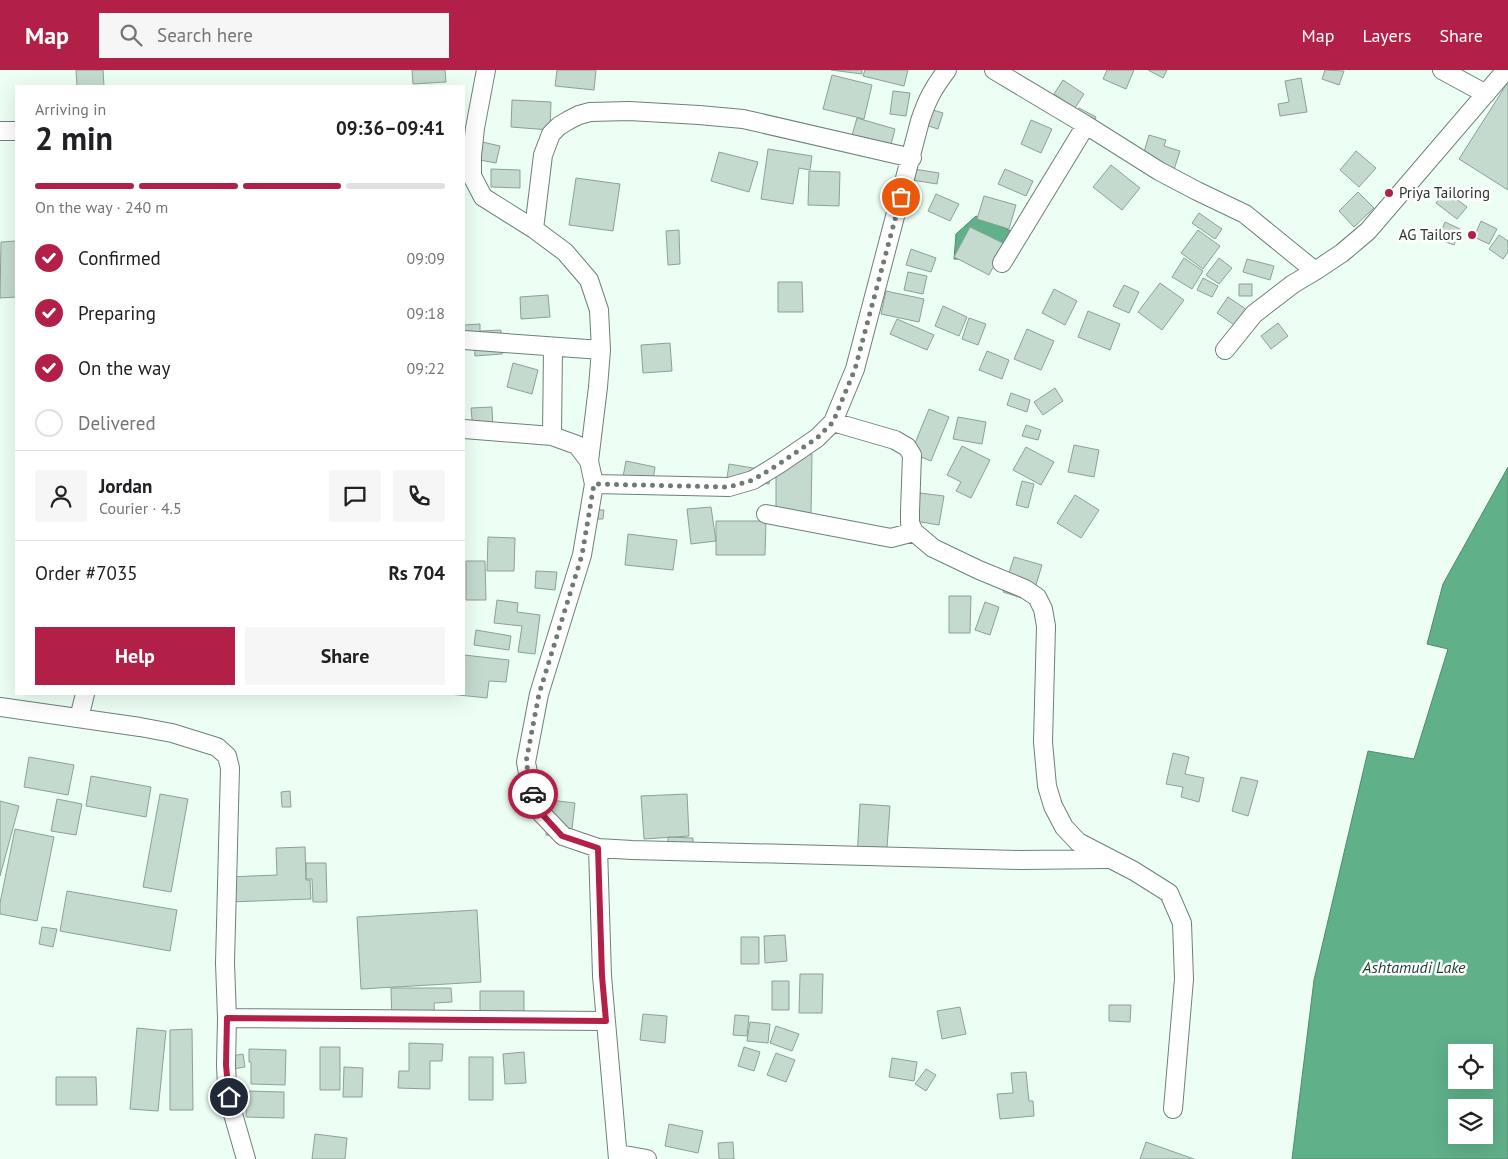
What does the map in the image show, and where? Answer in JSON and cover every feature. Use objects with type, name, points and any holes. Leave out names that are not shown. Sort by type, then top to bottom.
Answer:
[{"type":"street","points":[[486,70],[475,128],[472,176],[483,197],[534,229],[565,252],[589,280],[599,310],[601,350],[589,462],[594,484],[582,555],[539,694],[526,762],[531,790],[542,814],[562,836],[598,848],[1021,860],[1110,859]]},
{"type":"street","points":[[594,484],[729,487],[753,480],[779,464],[817,438],[833,422],[855,369],[912,158],[920,121],[928,98],[947,70]]},
{"type":"street","points":[[994,70],[1159,171],[1245,214],[1315,271]]},
{"type":"street","points":[[1442,70],[1486,94]]},
{"type":"street","points":[[1225,350],[1254,314],[1293,284],[1342,253],[1368,231],[1506,70]]},
{"type":"street","points":[[534,229],[546,144],[558,126],[579,115],[590,112],[629,111],[742,119],[912,158]]},
{"type":"street","points":[[1002,263],[1086,125]]},
{"type":"street","points":[[0,131],[15,131]]},
{"type":"street","points":[[465,340],[601,350]]},
{"type":"street","points":[[552,436],[554,347]]},
{"type":"street","points":[[833,422],[895,440],[907,447],[912,455],[910,523],[914,532],[933,548],[1025,589],[1037,597],[1044,609],[1046,626],[1043,742],[1047,786],[1053,806],[1064,826],[1078,842],[1134,871],[1169,893],[1182,923],[1184,979],[1173,1109]]},
{"type":"street","points":[[465,429],[552,436],[577,445],[589,462]]},
{"type":"street","points":[[766,514],[891,538],[914,532]]},
{"type":"street","points":[[79,718],[85,695]]},
{"type":"street","points":[[0,707],[140,726],[172,733],[217,748],[227,756],[230,768],[225,964],[226,1065],[231,1107],[246,1159]]},
{"type":"street","points":[[598,848],[602,976],[619,1156],[647,1159]]},
{"type":"street","points":[[227,1018],[606,1021]]},
{"type":"water","points":[[976,216],[1011,231],[993,260],[954,259],[956,234]]},
{"type":"water","name":"Ashtamudi Lake","points":[[1508,467],[1508,1159],[1292,1159],[1314,980],[1368,751],[1414,759],[1448,649],[1427,644],[1443,584]]},
{"type":"building","points":[[76,70],[103,70],[104,85],[77,85]]},
{"type":"building","points":[[412,70],[445,70],[446,82],[413,84]]},
{"type":"building","points":[[557,70],[596,70],[594,90],[555,86]]},
{"type":"building","points":[[831,70],[862,70],[862,74]]},
{"type":"building","points":[[865,70],[908,70],[904,86],[863,76]]},
{"type":"building","points":[[1107,70],[1134,70],[1126,89],[1103,79]]},
{"type":"building","points":[[1148,70],[1167,70],[1163,78]]},
{"type":"building","points":[[1325,70],[1344,71],[1339,85],[1322,79]]},
{"type":"building","points":[[832,75],[872,85],[864,119],[823,109]]},
{"type":"building","points":[[1301,78],[1307,112],[1280,116],[1278,104],[1289,102],[1285,81]]},
{"type":"building","points":[[1063,80],[1084,94],[1075,108],[1054,94]]},
{"type":"building","points":[[1508,82],[1508,190],[1459,159]]},
{"type":"building","points":[[893,91],[910,93],[906,116],[890,114]]},
{"type":"building","points":[[512,100],[551,102],[550,130],[511,127]]},
{"type":"building","points":[[1079,108],[1096,117],[1088,132],[1071,122]]},
{"type":"building","points":[[930,109],[943,113],[938,129],[925,125]]},
{"type":"building","points":[[857,118],[895,129],[887,160],[848,149]]},
{"type":"building","points":[[1031,120],[1052,129],[1041,153],[1021,144]]},
{"type":"building","points":[[1149,135],[1166,140],[1164,146],[1180,151],[1171,179],[1139,169]]},
{"type":"building","points":[[478,141],[500,146],[496,163],[474,159]]},
{"type":"building","points":[[768,149],[812,156],[810,170],[799,168],[793,204],[761,199]]},
{"type":"building","points":[[1356,151],[1376,168],[1359,187],[1340,170]]},
{"type":"building","points":[[719,152],[758,162],[749,192],[711,181]]},
{"type":"building","points":[[1111,165],[1140,188],[1122,210],[1093,187]]},
{"type":"building","points":[[491,169],[520,170],[520,188],[491,187]]},
{"type":"building","points":[[914,169],[939,173],[937,184],[912,180]]},
{"type":"building","points":[[1005,169],[1033,181],[1026,196],[998,184]]},
{"type":"building","points":[[809,171],[840,172],[839,206],[808,205]]},
{"type":"building","points":[[576,178],[620,184],[613,231],[569,225]]},
{"type":"building","points":[[1446,191],[1467,207],[1457,219],[1436,203]]},
{"type":"building","points":[[1358,192],[1374,208],[1354,227],[1339,211]]},
{"type":"building","points":[[936,194],[959,204],[950,221],[928,211]]},
{"type":"building","points":[[984,196],[1016,205],[1009,229],[977,219]]},
{"type":"building","points":[[1199,213],[1222,229],[1215,239],[1192,223]]},
{"type":"building","points":[[1481,221],[1497,229],[1489,244],[1474,237]]},
{"type":"building","points":[[1445,222],[1460,229],[1454,245],[1438,239]]},
{"type":"building","points":[[970,227],[1005,244],[989,275],[954,257]]},
{"type":"building","points":[[679,230],[680,264],[668,265],[666,231]]},
{"type":"building","points":[[1198,230],[1220,246],[1203,269],[1181,253]]},
{"type":"building","points":[[1499,235],[1508,241],[1508,252],[1503,259],[1489,249]]},
{"type":"building","points":[[15,241],[15,297],[0,298],[1,242]]},
{"type":"building","points":[[911,249],[936,258],[931,272],[906,265]]},
{"type":"building","points":[[1184,258],[1203,271],[1192,289],[1172,277]]},
{"type":"building","points":[[1219,258],[1232,268],[1219,284],[1206,275]]},
{"type":"building","points":[[1247,259],[1274,266],[1270,280],[1243,272]]},
{"type":"building","points":[[908,272],[927,276],[923,294],[904,290]]},
{"type":"building","points":[[1203,278],[1218,286],[1212,297],[1197,290]]},
{"type":"building","points":[[778,282],[802,282],[803,312],[778,312]]},
{"type":"building","points":[[1160,283],[1184,300],[1162,330],[1138,312]]},
{"type":"building","points":[[1239,284],[1252,284],[1252,296],[1239,296]]},
{"type":"building","points":[[1124,285],[1139,292],[1129,313],[1113,306]]},
{"type":"building","points":[[1054,289],[1077,301],[1065,325],[1042,313]]},
{"type":"building","points":[[886,291],[924,299],[919,322],[881,314]]},
{"type":"building","points":[[548,295],[550,317],[521,319],[520,297]]},
{"type":"building","points":[[1228,297],[1247,310],[1237,327],[1217,313]]},
{"type":"building","points":[[943,306],[967,317],[959,336],[935,326]]},
{"type":"building","points":[[1088,311],[1120,324],[1110,350],[1078,337]]},
{"type":"building","points":[[969,318],[986,324],[978,345],[962,339]]},
{"type":"building","points":[[897,319],[934,335],[927,350],[890,334]]},
{"type":"building","points":[[1278,323],[1288,336],[1271,349],[1261,336]]},
{"type":"building","points":[[480,324],[480,331],[501,330],[502,354],[475,356],[474,335],[465,336],[465,325]]},
{"type":"building","points":[[1027,329],[1054,341],[1041,370],[1014,359]]},
{"type":"building","points":[[670,343],[672,371],[643,373],[641,345]]},
{"type":"building","points":[[987,351],[1009,360],[1002,379],[979,370]]},
{"type":"building","points":[[513,363],[538,370],[532,394],[507,387]]},
{"type":"building","points":[[1055,388],[1063,401],[1043,415],[1034,402]]},
{"type":"building","points":[[1011,393],[1030,400],[1027,412],[1007,405]]},
{"type":"building","points":[[492,407],[493,430],[473,431],[471,408]]},
{"type":"building","points":[[929,409],[949,417],[931,461],[911,453]]},
{"type":"building","points":[[958,417],[986,422],[982,444],[953,439]]},
{"type":"building","points":[[1026,425],[1041,430],[1038,440],[1022,436]]},
{"type":"building","points":[[1074,445],[1099,450],[1094,477],[1068,472]]},
{"type":"building","points":[[962,446],[990,460],[971,498],[956,491],[961,482],[947,475]]},
{"type":"building","points":[[1026,447],[1054,462],[1041,485],[1013,470]]},
{"type":"building","points":[[776,454],[812,454],[811,515],[776,514]]},
{"type":"building","points":[[626,461],[655,467],[652,487],[622,482]]},
{"type":"building","points":[[729,464],[771,471],[769,484],[727,478]]},
{"type":"building","points":[[1022,481],[1034,484],[1028,508],[1016,505]]},
{"type":"building","points":[[920,493],[944,496],[939,525],[915,521]]},
{"type":"building","points":[[1075,495],[1099,510],[1081,538],[1057,523]]},
{"type":"building","points":[[711,507],[716,541],[691,544],[687,509]]},
{"type":"building","points":[[583,509],[604,510],[603,519],[583,519]]},
{"type":"building","points":[[716,521],[766,521],[765,555],[716,555]]},
{"type":"building","points":[[628,534],[677,540],[673,570],[625,565]]},
{"type":"building","points":[[488,537],[515,538],[514,571],[487,571]]},
{"type":"building","points":[[1014,557],[1042,565],[1031,601],[1003,592]]},
{"type":"building","points":[[466,561],[485,561],[486,600],[466,600]]},
{"type":"building","points":[[536,571],[557,572],[555,590],[535,588]]},
{"type":"building","points":[[949,596],[971,596],[970,633],[949,633]]},
{"type":"building","points":[[497,600],[518,603],[517,612],[540,615],[535,654],[518,652],[522,626],[494,623]]},
{"type":"building","points":[[985,602],[999,607],[990,635],[975,630]]},
{"type":"building","points":[[476,630],[511,636],[509,650],[474,645]]},
{"type":"building","points":[[465,655],[509,660],[506,682],[489,681],[487,698],[458,695],[465,695]]},
{"type":"building","points":[[1173,753],[1189,757],[1185,774],[1204,778],[1199,802],[1181,797],[1183,787],[1166,784]]},
{"type":"building","points":[[29,757],[74,765],[68,795],[24,787]]},
{"type":"building","points":[[91,776],[151,787],[146,817],[86,806]]},
{"type":"building","points":[[1241,777],[1258,781],[1248,816],[1232,811]]},
{"type":"building","points":[[290,791],[291,807],[282,807],[281,792]]},
{"type":"building","points":[[160,794],[188,799],[171,892],[143,887]]},
{"type":"building","points":[[687,794],[689,836],[644,839],[641,796]]},
{"type":"building","points":[[57,799],[82,804],[76,835],[51,831]]},
{"type":"building","points":[[550,800],[575,803],[571,838],[546,835]]},
{"type":"building","points":[[0,801],[19,806],[0,876]]},
{"type":"building","points":[[860,804],[890,806],[886,861],[857,859]]},
{"type":"building","points":[[15,829],[54,837],[37,921],[0,914],[0,903]]},
{"type":"building","points":[[668,837],[693,838],[693,853],[668,853]]},
{"type":"building","points":[[305,847],[306,880],[310,880],[311,899],[229,902],[228,877],[277,875],[276,848]]},
{"type":"building","points":[[306,863],[326,863],[327,902],[313,902],[312,879],[306,879]]},
{"type":"building","points":[[67,891],[177,910],[170,951],[60,931]]},
{"type":"building","points":[[477,910],[481,982],[361,989],[357,917]]},
{"type":"building","points":[[42,927],[57,929],[53,947],[39,944]]},
{"type":"building","points":[[785,935],[787,961],[765,963],[764,936]]},
{"type":"building","points":[[741,937],[759,937],[759,964],[741,964]]},
{"type":"building","points":[[800,974],[823,974],[822,1013],[799,1013]]},
{"type":"building","points":[[772,981],[789,981],[789,1010],[772,1010]]},
{"type":"building","points":[[391,988],[451,988],[452,1002],[434,1003],[435,1024],[392,1024]]},
{"type":"building","points":[[480,991],[524,991],[524,1025],[480,1025]]},
{"type":"building","points":[[1109,1005],[1131,1005],[1130,1022],[1109,1021]]},
{"type":"building","points":[[960,1007],[966,1034],[942,1039],[937,1011]]},
{"type":"building","points":[[643,1014],[667,1016],[665,1043],[640,1040]]},
{"type":"building","points":[[735,1015],[749,1016],[747,1036],[733,1035]]},
{"type":"building","points":[[750,1022],[770,1024],[768,1043],[747,1041]]},
{"type":"building","points":[[776,1026],[799,1034],[792,1051],[770,1043]]},
{"type":"building","points":[[137,1028],[166,1031],[158,1111],[130,1109]]},
{"type":"building","points":[[192,1029],[193,1110],[170,1110],[170,1030]]},
{"type":"building","points":[[409,1043],[443,1044],[442,1061],[430,1061],[430,1089],[398,1088],[399,1071],[409,1071]]},
{"type":"building","points":[[320,1047],[340,1047],[340,1090],[320,1090]]},
{"type":"building","points":[[744,1047],[760,1052],[754,1071],[738,1066]]},
{"type":"building","points":[[249,1049],[286,1050],[285,1085],[251,1084]]},
{"type":"building","points":[[524,1052],[526,1083],[505,1084],[503,1054]]},
{"type":"building","points":[[776,1053],[795,1060],[786,1082],[767,1075]]},
{"type":"building","points":[[243,1054],[245,1067],[227,1070],[225,1057]]},
{"type":"building","points":[[469,1057],[493,1057],[493,1100],[469,1100]]},
{"type":"building","points":[[892,1058],[917,1062],[914,1081],[889,1077]]},
{"type":"building","points":[[344,1067],[363,1068],[362,1097],[343,1097]]},
{"type":"building","points":[[926,1069],[936,1075],[926,1091],[915,1084]]},
{"type":"building","points":[[1026,1072],[1029,1101],[1033,1101],[1034,1116],[1000,1119],[997,1094],[1013,1093],[1011,1073]]},
{"type":"building","points":[[56,1077],[96,1077],[97,1105],[56,1105]]},
{"type":"building","points":[[247,1091],[284,1092],[284,1118],[246,1117]]},
{"type":"building","points":[[669,1124],[703,1131],[698,1153],[665,1146]]},
{"type":"building","points":[[315,1134],[347,1138],[345,1159],[312,1159]]},
{"type":"building","points":[[733,1142],[734,1159],[719,1159],[718,1143]]},
{"type":"building","points":[[1146,1142],[1194,1159],[1140,1159]]},
{"type":"way so far","points":[[533,794],[526,762],[539,694],[582,555],[594,484],[729,487],[753,480],[817,438],[833,422],[855,369],[901,197]]},
{"type":"place","name":"Priya Tailoring","points":[[1389,193]]},
{"type":"place","name":"AG Tailors","points":[[1472,235]]},
{"type":"route","points":[[229,1097],[226,1065],[227,1018],[606,1021],[602,976],[598,848],[562,836],[542,814],[533,794]]}]
